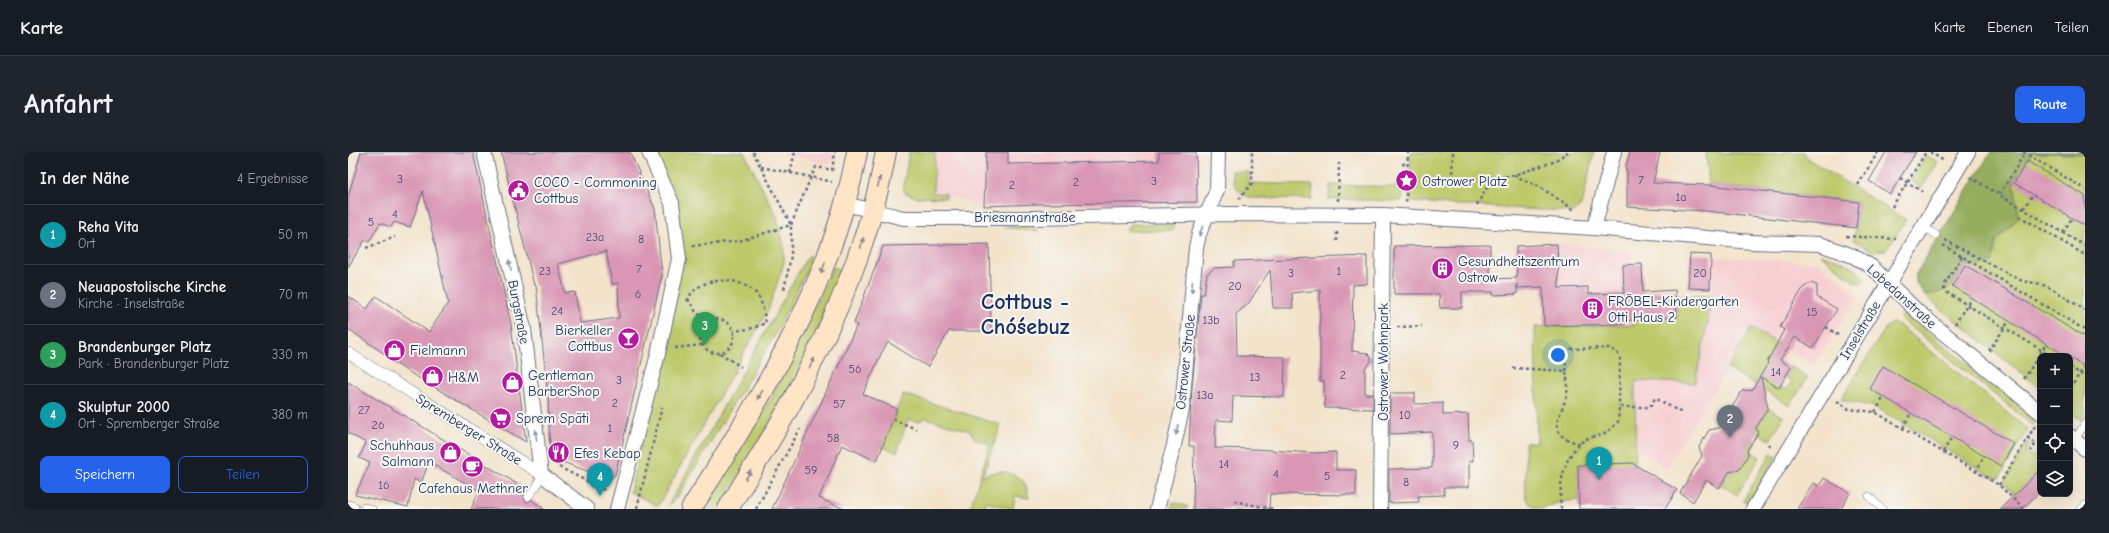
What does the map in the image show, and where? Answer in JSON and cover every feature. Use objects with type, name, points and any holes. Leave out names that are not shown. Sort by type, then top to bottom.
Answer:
[{"type":"main road","points":[[691,509],[726,453],[779,361],[822,271],[831,250],[845,204],[857,152]]},
{"type":"main road","points":[[728,509],[794,397],[828,329],[856,260],[871,212],[886,152]]},
{"type":"street","name":"Burgstraße","points":[[484,152],[524,329],[541,474]]},
{"type":"street","points":[[618,504],[658,354],[679,259],[672,203],[649,152]]},
{"type":"street","points":[[1218,152],[1217,190],[1207,214],[1383,215],[1594,228],[1614,152]]},
{"type":"street","name":"Inselstraße","points":[[1753,509],[1968,152]]},
{"type":"street","name":"Briesmannstraße","points":[[845,204],[871,212],[904,218],[1207,214]]},
{"type":"street","name":"Ostrower Straße","points":[[1157,509],[1182,409],[1196,248],[1207,214]]},
{"type":"street","name":"Ostrower Wohnpark","points":[[1380,509],[1383,215]]},
{"type":"street","name":"Lobedanstraße","points":[[1594,228],[1752,242],[1820,244],[1853,256],[1872,267],[1918,312],[2037,417]]},
{"type":"street","name":"Spremberger Straße","points":[[348,353],[541,474],[587,509]]},
{"type":"lane","points":[[1923,226],[1936,238]]},
{"type":"lane","points":[[2077,442],[2085,423]]},
{"type":"lane","points":[[528,497],[537,486],[541,474]]},
{"type":"lane","points":[[1869,496],[1882,509]]},
{"type":"lane","points":[[2081,509],[2085,505]]},
{"type":"lane","points":[[364,507],[372,509]]},
{"type":"path","points":[[753,152],[791,225]]},
{"type":"path","points":[[790,173],[795,152]]},
{"type":"path","points":[[784,290],[791,256],[791,225],[816,167],[832,170],[835,152]]},
{"type":"path","points":[[1239,199],[1252,183],[1252,152]]},
{"type":"path","points":[[1405,216],[1408,152]]},
{"type":"path","points":[[1453,152],[1452,178],[1484,180],[1488,177],[1497,178],[1514,176],[1553,162],[1568,152]]},
{"type":"path","points":[[1858,185],[1878,152]]},
{"type":"path","points":[[1892,207],[1926,152]]},
{"type":"path","points":[[1930,152],[1944,161]]},
{"type":"path","points":[[2000,194],[2024,153],[2085,189]]},
{"type":"path","points":[[1402,164],[1407,164]]},
{"type":"path","points":[[761,167],[831,182]]},
{"type":"path","points":[[1958,169],[2085,246]]},
{"type":"path","points":[[1514,176],[1540,187],[1576,212],[1594,228]]},
{"type":"path","points":[[1477,206],[1486,189],[1497,178]]},
{"type":"path","points":[[1900,178],[1924,193]]},
{"type":"path","points":[[2024,209],[2033,194]]},
{"type":"path","points":[[2019,216],[2085,255]]},
{"type":"path","points":[[2063,232],[2072,218]]},
{"type":"path","points":[[677,247],[739,241],[791,225]]},
{"type":"path","points":[[366,248],[395,236]]},
{"type":"path","points":[[1845,236],[1896,239]]},
{"type":"path","points":[[1936,238],[1962,256],[2085,330]]},
{"type":"path","points":[[1936,238],[2022,281],[2041,284],[2054,290],[2085,310]]},
{"type":"path","points":[[1962,256],[1944,288],[1967,305],[2046,353]]},
{"type":"path","points":[[676,274],[696,312],[708,320],[719,319],[726,322],[733,331],[733,340],[730,346],[720,353]]},
{"type":"path","points":[[686,306],[688,299],[698,288],[712,281],[725,280],[747,288],[757,295],[766,323],[749,329],[733,331]]},
{"type":"path","points":[[1954,324],[1971,298]]},
{"type":"path","points":[[708,320],[701,332],[702,344],[707,350],[720,353],[741,367]]},
{"type":"path","points":[[1989,352],[2009,321]]},
{"type":"path","points":[[1395,327],[1422,326]]},
{"type":"path","points":[[1826,327],[1838,335]]},
{"type":"path","points":[[674,356],[678,341]]},
{"type":"path","points":[[658,354],[676,348],[702,344]]},
{"type":"path","points":[[2024,379],[2046,344]]},
{"type":"path","points":[[1561,509],[1560,488],[1562,475],[1571,454],[1581,444],[1584,440],[1603,434],[1618,422],[1620,407],[1620,356],[1611,348],[1571,349],[1565,355],[1567,393],[1556,419],[1558,430],[1568,441],[1581,444]]},
{"type":"path","points":[[2073,384],[2084,367]]},
{"type":"path","points":[[1512,368],[1566,372]]},
{"type":"path","points":[[2073,370],[2085,377]]},
{"type":"path","points":[[1875,412],[1884,397]]},
{"type":"path","points":[[1620,407],[1650,407],[1656,398],[1682,413]]},
{"type":"path","points":[[541,474],[554,464],[618,504],[638,508],[663,401]]},
{"type":"path","points":[[1837,401],[1850,409],[1875,412],[1999,485],[2024,509]]},
{"type":"path","points":[[1902,428],[1911,413]]},
{"type":"path","points":[[893,419],[907,423],[916,429]]},
{"type":"path","points":[[1999,485],[2037,420]]},
{"type":"path","points":[[1943,452],[1952,437]]},
{"type":"path","points":[[2027,438],[2036,443],[2031,451]]},
{"type":"path","points":[[1976,472],[1984,456]]},
{"type":"path","points":[[1234,501],[1272,509]]},
{"type":"shaded area","points":[[774,152],[834,152],[831,165]]},
{"type":"shaded area","points":[[934,152],[1198,152],[1199,203],[982,209],[959,198],[931,197]]},
{"type":"shaded area","points":[[1557,244],[1630,250],[1634,325],[1560,325]]},
{"type":"shaded area","points":[[1711,257],[1818,262],[1858,295],[1814,366],[1751,328],[1667,468],[1636,449],[1635,381],[1695,383],[1708,322]]},
{"type":"green space","points":[[652,152],[744,152],[777,217],[784,247],[784,263],[768,310],[658,506],[630,492],[681,259]]},
{"type":"green space","points":[[909,152],[935,152],[933,193],[946,194],[946,198],[916,197],[905,193],[903,189]]},
{"type":"green space","points":[[1411,152],[1594,152],[1583,200],[1580,207],[1574,212],[1412,202],[1409,199]]},
{"type":"green space","points":[[1706,152],[1783,154],[1783,152],[1804,152],[1808,159],[1906,220],[1886,250],[1872,251],[1853,240],[1859,202],[1709,185]]},
{"type":"green space","points":[[1991,152],[2085,152],[2085,414],[2081,420],[2073,414],[2073,353],[2037,353],[2037,386],[1924,295],[1915,281],[1916,274]]},
{"type":"green space","points":[[1991,152],[2085,152],[2085,154],[2032,153],[2014,183],[2019,216],[2009,229],[1997,239],[1992,263],[1978,266],[1965,265],[1957,279],[1946,290],[1924,295],[1915,281],[1916,274]]},
{"type":"green space","points":[[1926,155],[1938,162],[1922,188],[1911,181]]},
{"type":"green space","points":[[1232,171],[1249,172],[1248,183],[1313,185],[1312,199],[1251,198],[1239,191],[1233,181]]},
{"type":"green space","points":[[1330,185],[1403,187],[1403,197],[1401,201],[1329,199]]},
{"type":"green space","points":[[1130,224],[1174,224],[1174,230],[1125,231]]},
{"type":"green space","points":[[1032,225],[1038,232],[1003,227]]},
{"type":"green space","points":[[1820,254],[1850,266],[1865,279],[1862,283],[1855,282]]},
{"type":"green space","points":[[810,255],[809,266],[776,333],[678,496],[668,506],[806,259]]},
{"type":"green space","points":[[833,267],[842,270],[805,359],[774,416],[719,509],[704,509],[771,399]]},
{"type":"green space","points":[[1676,296],[1709,296],[1708,322],[1695,383],[1635,381],[1636,496],[1618,464],[1578,465],[1579,500],[1561,502],[1540,509],[1531,505],[1526,500],[1525,443],[1537,442],[1535,327],[1634,325],[1635,320],[1677,317]]},
{"type":"green space","points":[[1904,313],[2036,419],[2032,425],[1900,318]]},
{"type":"green space","points":[[1892,323],[1898,324],[2026,428],[2027,431],[1999,478],[1996,479],[1875,407],[1841,400],[1887,326]]},
{"type":"green space","points":[[1751,328],[1777,343],[1771,354],[1773,356],[1780,386],[1787,390],[1792,381],[1785,377],[1791,367],[1808,377],[1790,406],[1727,368]]},
{"type":"green space","points":[[903,394],[1001,425],[982,477],[993,472],[1006,472],[1012,474],[1026,486],[1029,498],[1015,496],[1013,509],[986,502],[984,509],[970,509],[990,444],[975,439],[970,431],[926,418],[917,422],[908,419],[897,452],[882,447]]},
{"type":"green space","points":[[1768,408],[1784,417],[1770,440],[1758,433],[1756,428]]},
{"type":"green space","points":[[1749,439],[1756,442],[1751,451],[1760,457],[1737,495],[1721,485],[1729,472],[1739,470],[1748,455],[1746,444]]},
{"type":"green space","points":[[2027,442],[2030,444],[2025,452],[2033,457],[2037,452],[2037,473],[2016,494],[2004,483]]},
{"type":"green space","points":[[1771,453],[1776,457],[1749,502],[1743,501]]},
{"type":"green space","points":[[1173,502],[1187,506],[1187,509],[1171,509]]},
{"type":"building","points":[[361,152],[473,152],[511,324],[526,442],[404,369],[390,360],[391,358],[348,329],[348,296],[367,309],[376,296],[429,332],[448,303],[423,191],[410,227],[394,222],[391,227],[380,223],[369,242],[365,240],[348,267],[348,197]]},
{"type":"building","points":[[501,152],[630,152],[655,209],[662,275],[615,475],[609,479],[554,459],[550,453],[548,396],[536,285],[534,285]],"holes":[[[606,251],[612,284],[618,283],[619,318],[580,323],[575,292],[565,293],[558,264]]]},
{"type":"building","points":[[986,152],[1008,152],[1008,164],[1159,161],[1159,152],[1196,152],[1197,202],[984,206]]},
{"type":"building","points":[[1630,152],[1660,152],[1653,183],[1709,185],[1859,202],[1856,228],[1706,211],[1627,207],[1627,170],[1625,169]]},
{"type":"building","points":[[1886,152],[1916,152],[1890,194],[1869,181]]},
{"type":"building","points":[[2027,161],[2085,196],[2085,226],[2014,183]]},
{"type":"building","points":[[989,244],[991,331],[949,331],[928,367],[888,342],[863,394],[897,409],[877,461],[842,445],[819,498],[844,509],[772,509],[857,325],[854,323],[883,246]]},
{"type":"building","points":[[1557,244],[1559,288],[1588,287],[1588,294],[1624,293],[1623,265],[1642,264],[1643,292],[1675,290],[1677,317],[1624,321],[1624,324],[1544,326],[1543,287],[1517,288],[1517,294],[1493,295],[1493,292],[1462,292],[1462,308],[1440,308],[1439,294],[1394,294],[1394,246],[1490,245],[1490,279],[1517,278],[1516,246]]},
{"type":"building","points":[[1690,254],[1711,255],[1710,289],[1688,288]]},
{"type":"building","points":[[1367,256],[1367,284],[1353,285],[1352,351],[1367,353],[1371,357],[1371,362],[1365,368],[1365,394],[1373,394],[1373,409],[1325,408],[1324,381],[1320,381],[1320,290],[1292,293],[1293,308],[1273,308],[1270,270],[1248,304],[1236,314],[1237,356],[1285,357],[1284,397],[1233,396],[1232,421],[1216,420],[1215,448],[1314,453],[1336,452],[1336,470],[1356,470],[1356,495],[1270,494],[1269,509],[1193,509],[1194,446],[1189,446],[1192,386],[1201,294],[1204,294],[1207,274],[1214,268],[1234,267],[1234,261]]},
{"type":"building","points":[[1965,265],[2085,337],[2085,367],[2073,360],[2073,353],[2061,353],[1952,286]]},
{"type":"building","points":[[1810,283],[1817,285],[1817,297],[1837,309],[1813,348],[1795,337],[1780,360],[1791,367],[1779,388],[1761,377],[1768,408],[1756,428],[1758,433],[1747,450],[1748,455],[1739,470],[1729,472],[1719,488],[1706,480],[1693,502],[1680,493],[1702,456],[1699,447],[1709,430],[1719,428],[1742,391],[1752,390],[1768,363],[1767,362],[1784,330],[1780,327],[1803,288]]},
{"type":"building","points":[[1883,366],[2014,444],[2001,466],[1870,389]]},
{"type":"building","points":[[348,382],[519,485],[520,491],[524,494],[525,501],[528,502],[532,500],[544,509],[471,509],[479,491],[429,462],[421,483],[414,479],[408,507],[355,495],[370,463],[359,458],[366,443],[348,433]]},
{"type":"building","points":[[1390,393],[1415,393],[1415,404],[1443,403],[1443,415],[1468,414],[1469,440],[1472,440],[1473,461],[1469,461],[1469,487],[1444,487],[1444,495],[1418,496],[1419,502],[1389,503],[1389,469],[1432,468],[1432,432],[1390,434]]},
{"type":"building","points":[[1632,463],[1677,490],[1665,509],[1579,509],[1578,465]]},
{"type":"building","points":[[2037,473],[2037,495],[2022,509],[2000,509]]},
{"type":"building","points":[[1824,478],[1850,493],[1841,509],[1797,509],[1813,483],[1819,486]]},
{"type":"place","name":"Ostrower Platz","points":[[1406,181]]},
{"type":"place","name":"COCO - Commoning Cottbus","points":[[519,190]]},
{"type":"place","name":"Gesundheitszentrum Ostrow","points":[[1442,269]]},
{"type":"place","name":"FRÖBEL-Kindergarten Otti Haus 2","points":[[1592,309]]},
{"type":"place","name":"Bierkeller Cottbus","points":[[628,338]]},
{"type":"place","name":"Brandenburger Platz","points":[[705,345]]},
{"type":"place","name":"Fielmann","points":[[395,350]]},
{"type":"place","name":"H&M","points":[[432,377]]},
{"type":"place","name":"Gentleman BarberShop","points":[[513,383]]},
{"type":"place","name":"Sprem Späti","points":[[500,418]]},
{"type":"place","name":"Neuapostolische Kirche","points":[[1730,438]]},
{"type":"place","name":"Schuhhaus Salmann","points":[[450,453]]},
{"type":"place","name":"Efes Kebap","points":[[558,453]]},
{"type":"place","name":"Cafehaus Methner","points":[[473,466]]},
{"type":"place","name":"Reha Vita","points":[[1599,480]]},
{"type":"place","name":"Skulptur 2000","points":[[600,496]]},
{"type":"district","name":"Cottbus - Chóśebuz","points":[[1025,314]]}]
